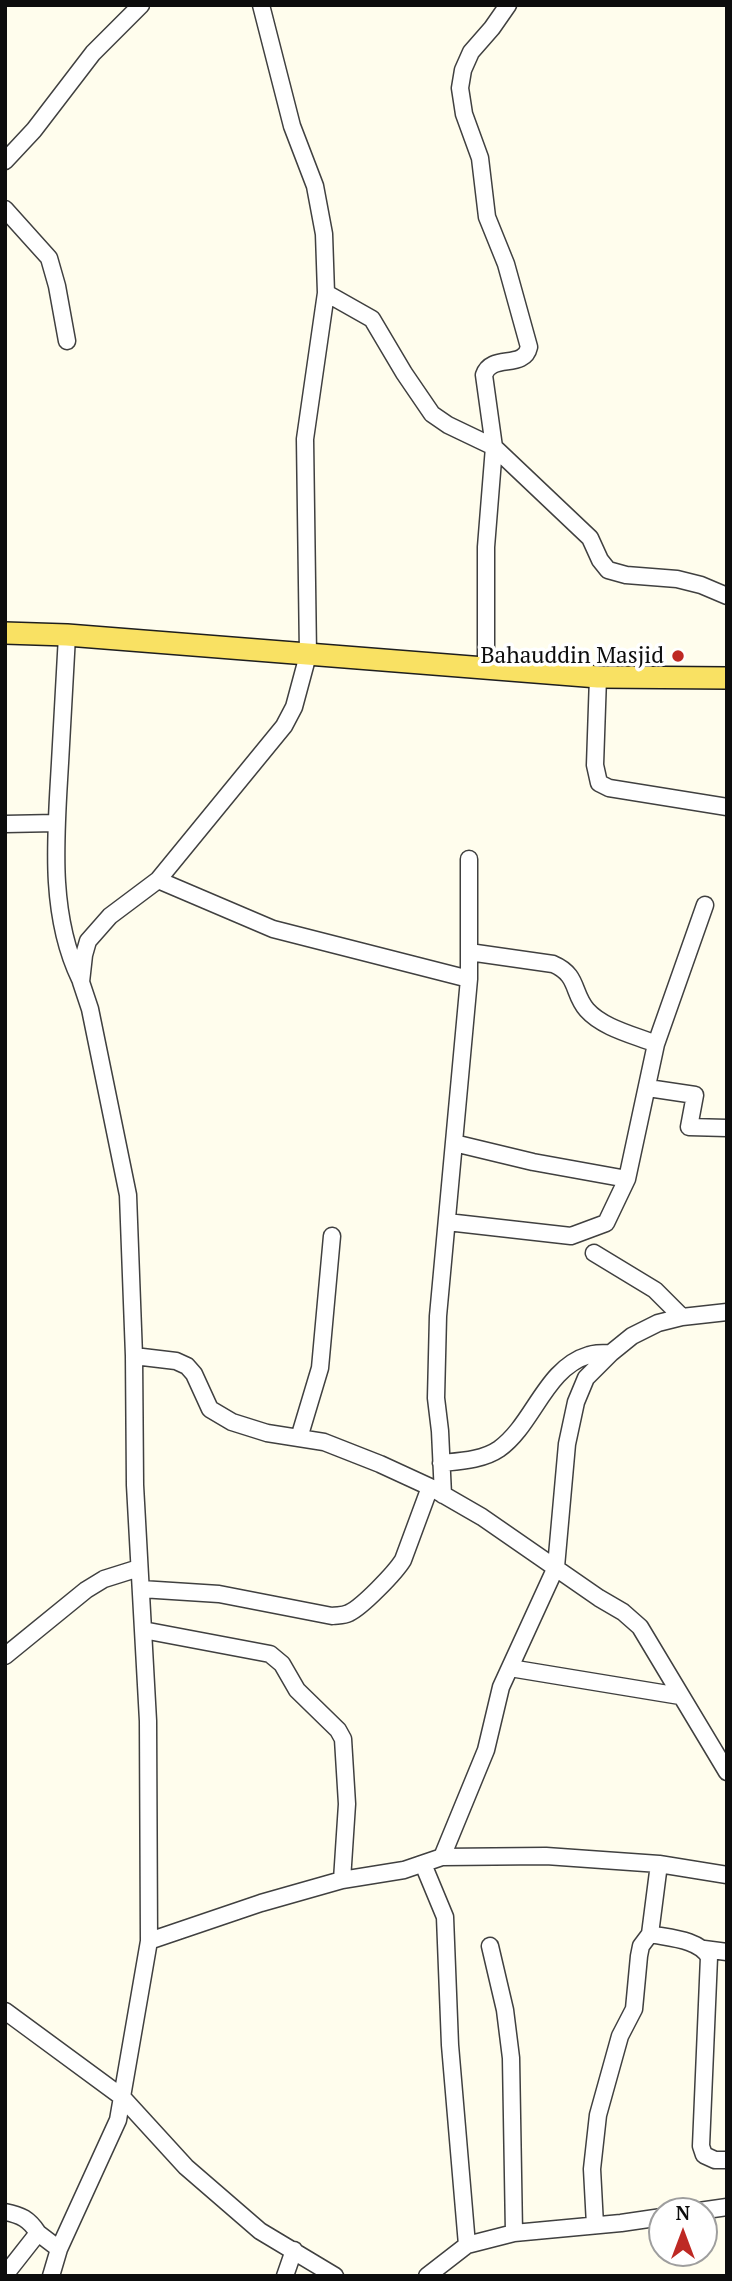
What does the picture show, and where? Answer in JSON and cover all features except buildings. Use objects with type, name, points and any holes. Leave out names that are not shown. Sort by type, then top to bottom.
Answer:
[{"type":"main road","points":[[5,634],[67,635],[598,677],[727,678]]},
{"type":"street","points":[[5,161],[34,131],[93,52],[141,5]]},
{"type":"street","points":[[81,982],[88,941],[110,916],[158,880],[284,726],[294,707],[308,655],[305,439],[327,293],[324,234],[315,186],[292,126],[261,5]]},
{"type":"street","points":[[486,668],[486,547],[494,447],[485,382],[486,369],[494,364],[522,359],[529,347],[506,264],[487,217],[480,158],[464,114],[460,88],[463,70],[471,52],[492,29],[508,5]]},
{"type":"street","points":[[5,209],[49,258],[67,341]]},
{"type":"street","points":[[327,293],[372,319],[432,414],[447,425],[494,447],[590,538],[608,570],[626,576],[677,579],[727,596]]},
{"type":"street","points":[[51,2276],[59,2249],[118,2120],[149,1941],[148,1721],[135,1485],[134,1356],[128,1195],[96,1035],[64,934],[57,878],[56,823],[67,635]]},
{"type":"street","points":[[598,677],[595,765],[599,783],[609,788],[727,807]]},
{"type":"street","points":[[5,824],[56,823]]},
{"type":"street","points":[[141,1590],[219,1594],[332,1616],[345,1615],[357,1608],[396,1571],[436,1491],[441,1462],[436,1398],[438,1316],[469,979],[470,859]]},
{"type":"street","points":[[158,880],[273,929],[469,979]]},
{"type":"street","points":[[447,1222],[572,1236],[606,1223],[627,1179],[656,1044],[705,905]]},
{"type":"street","points":[[469,952],[553,964],[564,968],[572,978],[586,1009],[598,1020],[656,1044]]},
{"type":"street","points":[[648,1088],[695,1095],[689,1128],[727,1128]]},
{"type":"street","points":[[454,1143],[533,1162],[627,1179]]},
{"type":"street","points":[[299,1438],[320,1368],[332,1236]]},
{"type":"street","points":[[594,1253],[655,1290],[682,1317]]},
{"type":"street","points":[[442,1857],[486,1750],[501,1687],[556,1567],[567,1444],[576,1402],[586,1378],[632,1336],[658,1323],[682,1317],[727,1312]]},
{"type":"street","points":[[441,1462],[472,1460],[498,1449],[522,1427],[565,1368],[588,1355],[611,1353]]},
{"type":"street","points":[[134,1356],[176,1361],[187,1366],[194,1374],[210,1409],[232,1422],[267,1433],[324,1442],[380,1464],[436,1491],[482,1517],[623,1612],[640,1627],[727,1772]]},
{"type":"street","points":[[5,1656],[86,1590],[104,1579],[139,1568]]},
{"type":"street","points":[[143,1630],[270,1654],[282,1664],[297,1690],[338,1730],[345,1750],[347,1804],[342,1880]]},
{"type":"street","points":[[510,1668],[680,1696]]},
{"type":"street","points":[[149,1941],[261,1903],[342,1880],[404,1870],[442,1857],[546,1856],[659,1864],[727,1875]]},
{"type":"street","points":[[423,1864],[445,1917],[450,2045],[467,2245]]},
{"type":"street","points":[[595,2225],[592,2168],[598,2115],[620,2036],[634,2009],[639,1956],[641,1946],[650,1934],[659,1864]]},
{"type":"street","points":[[650,1934],[704,1949],[727,1952]]},
{"type":"street","points":[[489,1946],[505,2010],[511,2058],[514,2232]]},
{"type":"street","points":[[704,1949],[709,1957],[701,2146],[704,2155],[715,2160],[727,2160]]},
{"type":"street","points":[[5,2011],[122,2097],[186,2167],[260,2231],[335,2276]]},
{"type":"street","points":[[5,2212],[20,2214],[59,2249]]},
{"type":"street","points":[[428,2276],[467,2245],[514,2232],[648,2219]]},
{"type":"street","points":[[5,2275],[38,2232]]},
{"type":"street","points":[[285,2276],[294,2250]]},
{"type":"place","name":"Bahauddin Masjid","points":[[678,656]]}]
